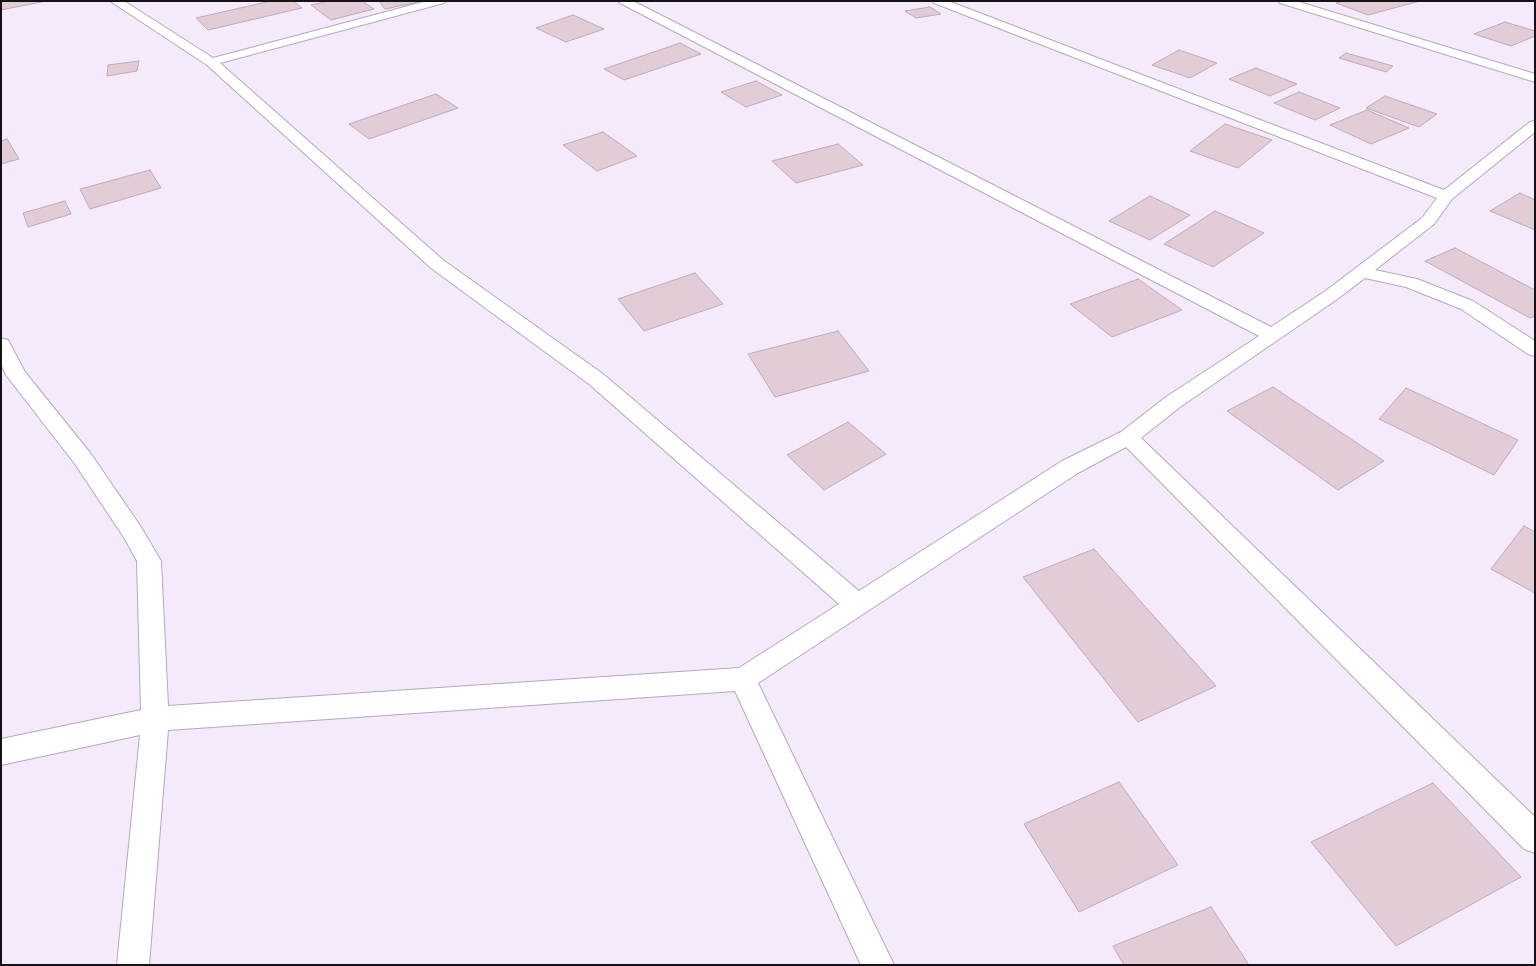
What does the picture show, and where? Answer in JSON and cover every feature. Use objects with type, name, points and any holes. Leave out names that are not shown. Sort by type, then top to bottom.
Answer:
[{"type":"street","points":[[116,1],[211,62],[437,264],[596,379],[858,605]]},
{"type":"street","points":[[211,62],[440,1]]},
{"type":"street","points":[[624,1],[1272,335]]},
{"type":"street","points":[[938,1],[1446,196]]},
{"type":"street","points":[[1284,1],[1535,78]]},
{"type":"street","points":[[1,752],[155,719],[743,679],[1070,467],[1128,438],[1173,402],[1330,296],[1428,221],[1446,196],[1530,135]]},
{"type":"street","points":[[1361,272],[1411,283],[1467,305],[1535,350]]},
{"type":"street","points":[[1,344],[16,375],[83,459],[133,533],[149,561],[155,719],[133,965]]},
{"type":"street","points":[[1128,438],[1535,838]]},
{"type":"street","points":[[743,679],[878,965]]},
{"type":"building","points":[[1,1],[47,1],[1,10]]},
{"type":"building","points":[[271,1],[294,1],[302,8],[208,30],[196,18]]},
{"type":"building","points":[[329,1],[362,1],[374,9],[331,20],[311,5]]},
{"type":"building","points":[[379,1],[423,1],[385,9]]},
{"type":"building","points":[[1343,1],[1420,1],[1368,15],[1336,3]]},
{"type":"building","points":[[930,7],[941,14],[916,18],[905,11]]},
{"type":"building","points":[[573,15],[604,29],[566,42],[536,28]]},
{"type":"building","points":[[1505,22],[1535,31],[1535,36],[1511,46],[1474,34]]},
{"type":"building","points":[[680,43],[701,54],[624,80],[604,69]]},
{"type":"building","points":[[1179,50],[1217,63],[1190,78],[1152,65]]},
{"type":"building","points":[[1346,53],[1393,66],[1386,72],[1339,58]]},
{"type":"building","points":[[139,61],[137,71],[107,76],[108,65]]},
{"type":"building","points":[[1256,68],[1297,84],[1270,96],[1229,79]]},
{"type":"building","points":[[756,81],[782,95],[746,107],[721,92]]},
{"type":"building","points":[[1299,92],[1340,108],[1315,120],[1274,103]]},
{"type":"building","points":[[436,94],[458,108],[369,139],[349,124]]},
{"type":"building","points":[[1385,96],[1437,114],[1419,127],[1366,108]]},
{"type":"building","points":[[1367,110],[1409,128],[1371,144],[1330,125]]},
{"type":"building","points":[[1225,124],[1272,140],[1238,168],[1190,151]]},
{"type":"building","points":[[603,132],[637,156],[597,171],[563,145]]},
{"type":"building","points":[[7,139],[19,159],[1,164],[1,141]]},
{"type":"building","points":[[838,144],[863,165],[796,183],[772,161]]},
{"type":"building","points":[[150,170],[161,188],[90,209],[80,189]]},
{"type":"building","points":[[1520,193],[1535,200],[1535,230],[1490,211]]},
{"type":"building","points":[[1150,196],[1190,215],[1150,240],[1109,221]]},
{"type":"building","points":[[65,201],[71,214],[28,227],[23,213]]},
{"type":"building","points":[[1215,211],[1264,233],[1213,267],[1164,244]]},
{"type":"building","points":[[1455,248],[1535,290],[1535,316],[1530,318],[1425,261]]},
{"type":"building","points":[[695,273],[723,304],[644,331],[618,299]]},
{"type":"building","points":[[1138,279],[1182,310],[1112,337],[1070,304]]},
{"type":"building","points":[[838,331],[869,371],[775,397],[748,354]]},
{"type":"building","points":[[1273,387],[1384,461],[1338,490],[1227,411]]},
{"type":"building","points":[[1406,388],[1518,440],[1494,475],[1379,419]]},
{"type":"building","points":[[848,422],[886,454],[824,490],[787,455]]},
{"type":"building","points":[[1524,526],[1535,532],[1535,593],[1491,569]]},
{"type":"building","points":[[1094,549],[1216,686],[1138,722],[1023,577]]},
{"type":"building","points":[[1119,782],[1178,865],[1079,912],[1024,824]]},
{"type":"building","points":[[1433,783],[1521,877],[1396,946],[1311,842]]},
{"type":"building","points":[[1211,907],[1249,965],[1124,965],[1113,946]]}]
